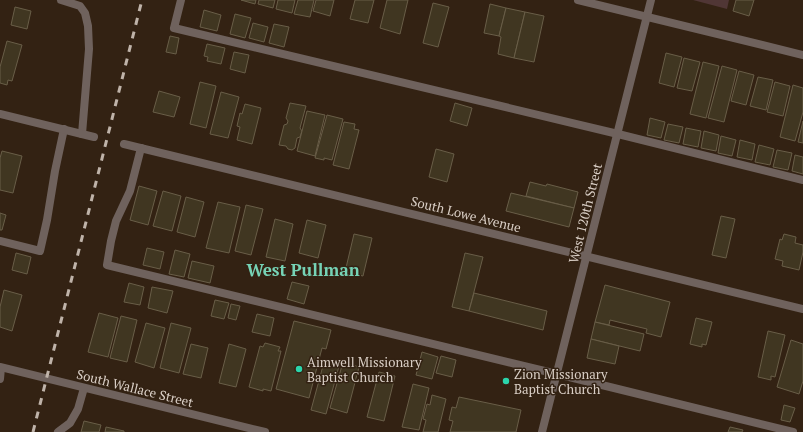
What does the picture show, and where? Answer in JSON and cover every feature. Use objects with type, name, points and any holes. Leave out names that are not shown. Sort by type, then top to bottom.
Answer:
[{"type":"street","points":[[61,0],[80,6],[85,13],[88,26],[89,49],[82,134]]},
{"type":"street","points":[[181,0],[174,28],[618,134],[803,180]]},
{"type":"street","points":[[578,0],[803,55]]},
{"type":"street","name":"West 120th Street","points":[[542,432],[652,0]]},
{"type":"street","points":[[0,114],[94,137]]},
{"type":"street","points":[[0,241],[40,251],[48,220],[55,171],[64,129]]},
{"type":"street","name":"South Lowe Avenue","points":[[124,144],[803,309]]},
{"type":"street","points":[[141,148],[130,190],[116,221],[107,265],[794,432]]},
{"type":"street","points":[[0,379],[1,367]]},
{"type":"street","name":"South Wallace Street","points":[[1,367],[265,432]]},
{"type":"street","points":[[58,432],[70,423],[78,409],[84,388]]},
{"type":"shaded area","points":[[693,0],[729,0],[727,9]]},
{"type":"building","points":[[241,0],[256,0],[255,4]]},
{"type":"building","points":[[259,0],[275,0],[273,8],[258,4]]},
{"type":"building","points":[[278,0],[295,0],[292,13],[276,9]]},
{"type":"building","points":[[298,0],[314,0],[310,17],[294,14]]},
{"type":"building","points":[[316,0],[334,0],[330,16],[313,11]]},
{"type":"building","points":[[355,0],[374,0],[368,23],[350,19]]},
{"type":"building","points":[[387,0],[408,0],[400,34],[380,28]]},
{"type":"building","points":[[736,0],[754,0],[749,16],[733,11]]},
{"type":"building","points":[[433,3],[449,7],[438,47],[423,43]]},
{"type":"building","points":[[490,4],[506,8],[499,36],[484,33]]},
{"type":"building","points":[[15,7],[31,11],[27,29],[11,25]]},
{"type":"building","points":[[506,8],[525,12],[514,58],[498,54],[501,37],[499,36]]},
{"type":"building","points":[[204,10],[221,15],[217,31],[200,27]]},
{"type":"building","points":[[525,12],[544,16],[534,62],[514,58]]},
{"type":"building","points":[[235,14],[251,18],[245,38],[230,34]]},
{"type":"building","points":[[253,23],[268,27],[264,42],[249,38]]},
{"type":"building","points":[[274,24],[289,27],[284,47],[269,43]]},
{"type":"building","points":[[170,36],[179,38],[176,54],[166,52]]},
{"type":"building","points":[[7,41],[22,45],[12,81],[8,80],[7,85],[0,83],[0,67]]},
{"type":"building","points":[[207,44],[225,48],[221,64],[207,61],[208,57],[204,56]]},
{"type":"building","points":[[234,52],[249,55],[245,73],[230,69]]},
{"type":"building","points":[[666,53],[682,57],[674,87],[659,83]]},
{"type":"building","points":[[684,58],[700,62],[692,91],[677,88]]},
{"type":"building","points":[[703,62],[719,66],[706,118],[690,114]]},
{"type":"building","points":[[722,66],[737,70],[724,122],[708,118]]},
{"type":"building","points":[[739,71],[754,75],[746,105],[731,101]]},
{"type":"building","points":[[758,77],[773,80],[766,110],[750,106]]},
{"type":"building","points":[[200,82],[216,86],[206,128],[190,124]]},
{"type":"building","points":[[775,82],[790,86],[783,116],[767,112]]},
{"type":"building","points":[[793,85],[803,88],[803,112],[795,141],[780,137]]},
{"type":"building","points":[[159,91],[180,97],[174,117],[153,112]]},
{"type":"building","points":[[221,92],[239,97],[228,138],[210,134]]},
{"type":"building","points":[[290,103],[306,106],[300,128],[302,131],[300,137],[297,138],[295,148],[292,150],[288,149],[286,146],[279,145],[284,125],[287,124],[288,121],[286,118]]},
{"type":"building","points":[[455,103],[472,108],[467,126],[450,121]]},
{"type":"building","points":[[245,104],[261,108],[252,144],[237,140],[240,127],[237,126],[240,113],[242,114]]},
{"type":"building","points":[[307,111],[325,115],[315,156],[297,151]]},
{"type":"building","points":[[327,115],[343,119],[332,160],[315,158]]},
{"type":"building","points":[[650,118],[665,122],[661,138],[647,135]]},
{"type":"building","points":[[803,121],[803,143],[798,142]]},
{"type":"building","points":[[344,122],[355,124],[354,129],[359,130],[349,169],[333,165]]},
{"type":"building","points":[[668,124],[683,127],[679,143],[664,140]]},
{"type":"building","points":[[686,128],[701,131],[698,147],[683,144]]},
{"type":"building","points":[[704,131],[719,135],[716,151],[701,148]]},
{"type":"building","points":[[721,136],[736,140],[732,156],[718,153]]},
{"type":"building","points":[[740,140],[755,144],[752,160],[737,157]]},
{"type":"building","points":[[759,145],[774,149],[770,165],[755,162]]},
{"type":"building","points":[[436,149],[454,154],[447,182],[429,177]]},
{"type":"building","points":[[777,150],[792,153],[788,170],[773,167]]},
{"type":"building","points":[[2,151],[22,156],[13,193],[0,190],[0,158]]},
{"type":"building","points":[[795,155],[803,157],[803,174],[792,171]]},
{"type":"building","points":[[530,182],[546,186],[547,184],[578,192],[574,208],[526,196]]},
{"type":"building","points":[[139,186],[157,191],[148,225],[130,220]]},
{"type":"building","points":[[163,191],[181,196],[172,231],[153,226]]},
{"type":"building","points":[[511,193],[574,208],[569,227],[506,211]]},
{"type":"building","points":[[186,197],[204,202],[195,237],[177,232]]},
{"type":"building","points":[[218,202],[240,207],[229,253],[206,248]]},
{"type":"building","points":[[246,205],[263,209],[251,255],[235,251]]},
{"type":"building","points":[[0,213],[6,215],[2,230],[0,230]]},
{"type":"building","points":[[721,216],[735,219],[726,258],[712,255]]},
{"type":"building","points":[[275,219],[293,224],[285,261],[266,257]]},
{"type":"building","points":[[307,220],[326,225],[318,258],[299,253]]},
{"type":"building","points":[[354,234],[372,238],[363,276],[345,272]]},
{"type":"building","points":[[784,234],[796,237],[795,243],[803,245],[799,270],[782,266],[783,261],[775,259],[780,239],[782,240]]},
{"type":"building","points":[[147,248],[164,252],[160,269],[143,265]]},
{"type":"building","points":[[175,250],[190,254],[184,277],[169,274]]},
{"type":"building","points":[[16,253],[31,257],[27,274],[12,270]]},
{"type":"building","points":[[465,253],[483,257],[469,311],[452,307]]},
{"type":"building","points":[[192,261],[214,266],[210,283],[188,278]]},
{"type":"building","points":[[292,282],[309,286],[304,304],[287,299]]},
{"type":"building","points":[[129,283],[144,287],[140,305],[124,302]]},
{"type":"building","points":[[605,285],[670,302],[661,337],[646,333],[647,329],[610,320],[609,325],[595,322]]},
{"type":"building","points":[[152,287],[173,291],[167,313],[148,308]]},
{"type":"building","points":[[4,290],[22,295],[12,331],[0,327],[0,307]]},
{"type":"building","points":[[474,293],[547,311],[543,330],[469,311]]},
{"type":"building","points":[[215,300],[229,303],[224,319],[211,316]]},
{"type":"building","points":[[231,304],[240,306],[236,320],[228,318]]},
{"type":"building","points":[[99,313],[118,318],[108,357],[88,352]]},
{"type":"building","points":[[257,314],[274,318],[270,336],[252,332]]},
{"type":"building","points":[[121,316],[137,320],[127,362],[110,358]]},
{"type":"building","points":[[696,318],[712,322],[706,345],[702,344],[702,347],[690,344]]},
{"type":"building","name":"Aimwell Missionary Baptist Church","points":[[294,321],[331,330],[326,349],[322,348],[309,398],[276,389]]},
{"type":"building","points":[[595,322],[644,334],[640,351],[591,339]]},
{"type":"building","points":[[146,323],[165,328],[154,368],[135,362]]},
{"type":"building","points":[[171,323],[191,328],[179,373],[160,368]]},
{"type":"building","points":[[768,331],[785,335],[775,377],[771,376],[771,380],[758,377]]},
{"type":"building","points":[[591,339],[619,346],[615,364],[587,358]]},
{"type":"building","points":[[791,340],[803,344],[803,381],[799,394],[777,387]]},
{"type":"building","points":[[265,343],[280,347],[278,351],[281,351],[271,391],[263,389],[263,391],[249,387],[260,346],[263,347]]},
{"type":"building","points":[[191,344],[208,348],[201,378],[183,374]]},
{"type":"building","points":[[229,344],[246,349],[236,387],[219,383]]},
{"type":"building","points":[[422,352],[438,357],[432,379],[416,375]]},
{"type":"building","points":[[441,356],[456,360],[452,377],[436,373]]},
{"type":"building","points":[[324,362],[339,366],[326,414],[311,410]]},
{"type":"building","points":[[343,362],[359,367],[347,413],[330,408]]},
{"type":"building","points":[[379,372],[395,376],[384,421],[367,417]]},
{"type":"building","points":[[413,384],[429,388],[419,430],[402,427]]},
{"type":"building","points":[[432,395],[446,399],[438,432],[423,432],[426,420],[423,419],[427,404],[430,405]]},
{"type":"building","points":[[459,397],[521,410],[516,432],[450,432],[453,421],[449,420],[452,407],[456,408]]},
{"type":"building","points":[[784,405],[795,408],[790,422],[781,420]]},
{"type":"building","points":[[84,421],[101,425],[99,432],[81,432]]},
{"type":"building","points":[[106,427],[124,431],[124,432],[105,432]]},
{"type":"building","points":[[730,427],[743,430],[742,432],[728,432]]},
{"type":"railway","points":[[33,432],[142,0]]},
{"type":"place","name":"Aimwell Missionary Baptist Church","points":[[299,369]]},
{"type":"place","name":"Zion Missionary Baptist Church","points":[[506,381]]},
{"type":"district","name":"West Pullman","points":[[303,269]]}]
